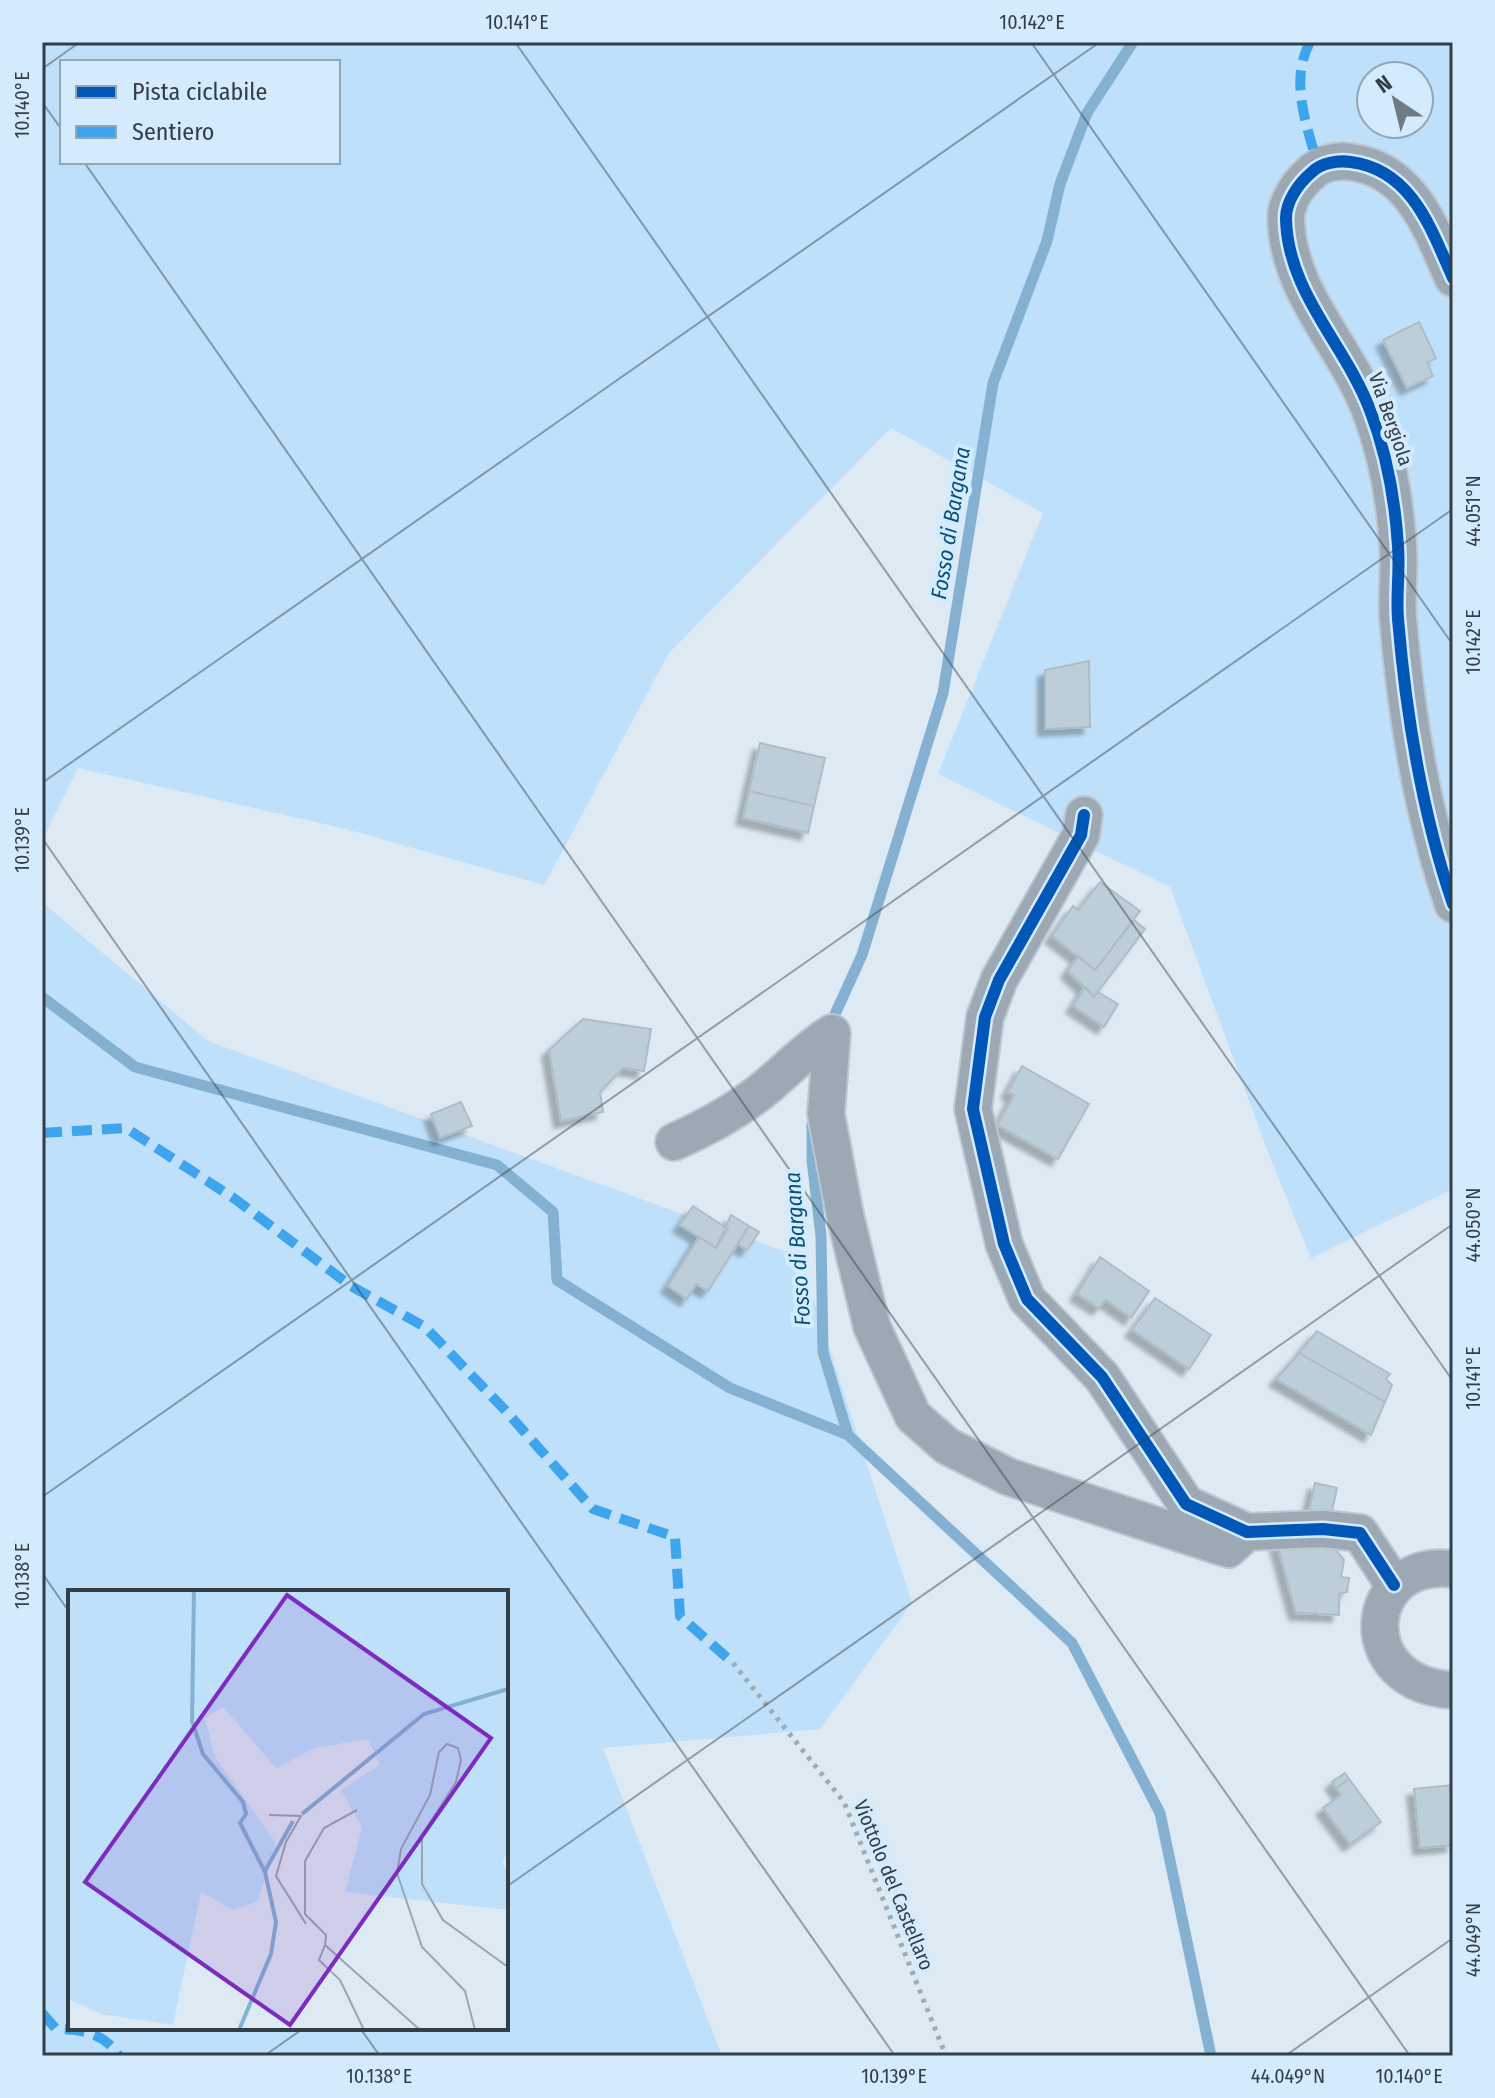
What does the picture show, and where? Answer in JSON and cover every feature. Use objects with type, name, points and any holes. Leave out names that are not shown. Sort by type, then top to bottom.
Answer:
[{"type":"street","name":"Via Bergiola","points":[[1453,278],[1423,212],[1404,187],[1380,170],[1343,161],[1318,166],[1301,182],[1286,214],[1288,246],[1300,285],[1349,363],[1370,409],[1392,487],[1398,548],[1398,615],[1405,678],[1433,840],[1453,904]]},
{"type":"street","points":[[1084,815],[1081,835],[1029,924],[990,1004],[973,1109],[1004,1244],[1027,1299],[1102,1377],[1186,1504],[1247,1532],[1323,1529],[1360,1533],[1394,1585]]},
{"type":"street","points":[[674,1142],[714,1125],[769,1085],[798,1055],[832,1033],[826,1114],[845,1215],[872,1327],[913,1416],[947,1446],[1009,1477],[1228,1549],[1247,1532]]},
{"type":"street","points":[[1453,1569],[1423,1570],[1394,1585],[1384,1604],[1381,1634],[1394,1668],[1429,1688],[1453,1690]]},
{"type":"shaded area","points":[[42,42],[1453,42],[1453,1189],[1311,1258],[1268,1152],[1170,887],[938,774],[1043,513],[891,428],[669,653],[544,885],[346,829],[78,768],[42,841]]},
{"type":"shaded area","points":[[42,902],[208,1041],[800,1257],[912,1603],[820,1729],[603,1748],[722,2056],[42,2056]]},
{"type":"building","points":[[1419,322],[1436,358],[1427,363],[1433,376],[1407,388],[1383,340]]},
{"type":"building","points":[[1089,661],[1090,727],[1045,729],[1045,670]]},
{"type":"building","points":[[760,743],[825,758],[814,806],[749,791]]},
{"type":"building","points":[[749,791],[814,806],[808,833],[743,818]]},
{"type":"building","points":[[1100,882],[1140,911],[1095,970],[1052,936],[1073,906],[1078,910]]},
{"type":"building","points":[[1134,920],[1145,929],[1094,997],[1068,971],[1078,956],[1095,970]]},
{"type":"building","points":[[1085,987],[1094,997],[1098,992],[1118,1004],[1104,1027],[1073,1006]]},
{"type":"building","points":[[583,1019],[651,1029],[644,1071],[623,1068],[600,1092],[603,1112],[561,1121],[549,1050]]},
{"type":"building","points":[[1022,1066],[1089,1104],[1058,1159],[997,1125],[1014,1095],[1008,1092]]},
{"type":"building","points":[[461,1102],[472,1126],[440,1138],[431,1114]]},
{"type":"building","points":[[693,1206],[728,1229],[716,1248],[680,1225]]},
{"type":"building","points":[[731,1215],[749,1226],[708,1291],[696,1284],[687,1299],[668,1286],[699,1237],[716,1248]]},
{"type":"building","points":[[749,1226],[759,1232],[747,1250],[738,1244]]},
{"type":"building","points":[[1100,1257],[1149,1291],[1131,1318],[1106,1300],[1099,1308],[1077,1294]]},
{"type":"building","points":[[1155,1298],[1211,1335],[1189,1369],[1132,1330]]},
{"type":"building","points":[[1317,1331],[1390,1374],[1386,1379],[1392,1385],[1385,1402],[1299,1353]]},
{"type":"building","points":[[1299,1353],[1385,1402],[1371,1435],[1276,1379]]},
{"type":"building","points":[[1315,1483],[1337,1488],[1329,1525],[1307,1520]]},
{"type":"building","points":[[1325,1536],[1344,1560],[1341,1577],[1349,1578],[1347,1592],[1339,1594],[1339,1615],[1296,1613],[1277,1544]]},
{"type":"building","points":[[1345,1773],[1349,1779],[1336,1788],[1332,1782]]},
{"type":"building","points":[[1349,1779],[1381,1822],[1350,1844],[1323,1808],[1341,1795],[1336,1788]]},
{"type":"building","points":[[1453,1785],[1453,1845],[1420,1848],[1414,1789]]},
{"type":"waterway","name":"Fosso di Bargana","points":[[831,1023],[862,955],[943,693],[993,383],[1047,241],[1060,184],[1087,113],[1133,42]]},
{"type":"waterway","points":[[42,997],[135,1067],[497,1165],[553,1212],[557,1280],[730,1388],[848,1435],[1072,1643],[1160,1813],[1211,2056]]},
{"type":"waterway","name":"Fosso di Bargana","points":[[812,1125],[812,1160],[821,1236],[823,1352],[848,1435]]},
{"type":"marked path","points":[[1310,42],[1304,57],[1300,88],[1318,166]]},
{"type":"marked path","points":[[42,1133],[126,1128],[235,1199],[351,1286],[425,1327],[505,1410],[593,1509],[675,1537],[680,1616],[733,1663]]},
{"type":"marked path","points":[[42,2013],[56,2029],[68,2030]]},
{"type":"marked path","points":[[74,2030],[100,2037],[119,2056]]},
{"type":"cycle path","points":[[1453,278],[1417,205],[1390,177],[1372,167],[1346,161],[1325,164],[1307,176],[1291,199],[1286,218],[1296,270],[1306,294],[1359,386],[1386,460],[1397,528],[1398,619],[1411,727],[1432,835],[1453,904]]},
{"type":"cycle path","points":[[1084,815],[1081,835],[999,980],[985,1017],[973,1109],[1004,1244],[1027,1299],[1102,1377],[1186,1504],[1247,1532],[1323,1529],[1360,1533],[1394,1585]]}]
